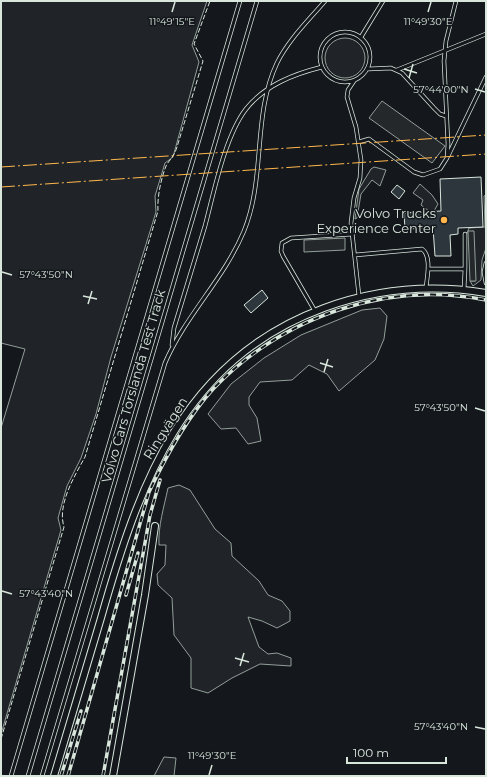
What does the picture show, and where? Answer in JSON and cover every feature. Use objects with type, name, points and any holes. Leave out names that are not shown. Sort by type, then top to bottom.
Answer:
[{"type":"street","name":"Ringvägen","points":[[54,776],[128,527],[147,481],[166,443],[198,397],[235,360],[281,327],[315,311],[359,296],[396,290],[426,288],[486,293]]},
{"type":"street","points":[[112,776],[145,595],[155,526]]},
{"type":"lane","name":"Volvo Cars Torslanda Test Track","points":[[11,776],[240,1]]},
{"type":"lane","name":"Volvo Cars Torslanda Test Track","points":[[28,776],[257,1]]},
{"type":"lane","points":[[42,776],[159,381],[172,346],[223,270],[244,230],[254,198],[263,109],[267,89],[277,64],[288,45],[326,1]]},
{"type":"lane","points":[[361,37],[383,1]]},
{"type":"lane","points":[[447,158],[448,144],[444,69],[445,50],[456,1]]},
{"type":"lane","points":[[354,81],[344,82],[335,80],[327,75],[322,67],[320,58],[321,50],[325,42],[332,36],[344,32],[353,33],[361,37],[370,52],[368,69],[362,76],[354,81],[348,90],[347,97],[359,142],[361,171],[352,210],[352,234],[359,296]]},
{"type":"lane","points":[[397,70],[486,34]]},
{"type":"lane","points":[[172,346],[174,328],[233,132],[246,109],[267,89],[292,77],[322,67]]},
{"type":"lane","points":[[368,69],[381,68],[397,70],[402,73],[440,114],[446,116]]},
{"type":"lane","points":[[359,142],[369,139],[414,172],[423,175],[440,170],[486,77]]},
{"type":"lane","points":[[315,311],[283,256],[281,251],[282,243],[291,238],[352,234]]},
{"type":"lane","points":[[464,234],[464,290]]},
{"type":"lane","points":[[355,255],[422,249],[427,255],[428,269],[426,288]]},
{"type":"lane","points":[[486,263],[484,272],[486,283]]},
{"type":"lane","points":[[428,269],[465,269]]},
{"type":"shaded area","points":[[1,1],[207,1],[192,45],[199,62],[173,157],[165,163],[155,196],[156,212],[111,357],[96,414],[81,458],[67,486],[58,518],[61,530],[1,734],[1,428],[25,349],[1,343]]},
{"type":"shaded area","points":[[341,38],[349,38],[356,41],[362,47],[365,58],[362,69],[356,75],[349,78],[341,78],[334,75],[328,69],[325,62],[325,54],[328,47],[334,41]]},
{"type":"shaded area","points":[[382,101],[445,146],[432,163],[369,118]]},
{"type":"shaded area","points":[[374,167],[386,170],[380,186],[372,180],[361,194],[357,218],[355,219],[359,189],[371,169]]},
{"type":"shaded area","points":[[420,184],[432,195],[438,204],[434,211],[429,211],[421,205],[423,200],[413,193]]},
{"type":"shaded area","points":[[486,195],[486,248],[482,260],[481,280],[473,286],[470,281],[475,281],[473,231],[467,233],[469,228],[485,227],[484,196]]},
{"type":"shaded area","points":[[468,231],[474,231],[476,281],[470,281]]},
{"type":"shaded area","points":[[345,238],[345,250],[304,252],[304,240]]},
{"type":"shaded area","points":[[380,308],[387,316],[384,339],[375,360],[339,391],[327,374],[309,365],[292,380],[260,382],[249,397],[249,405],[257,418],[261,441],[248,444],[236,428],[221,429],[208,414],[231,384],[264,358],[301,335],[362,310]]},
{"type":"shaded area","points":[[179,485],[190,490],[215,529],[231,543],[232,556],[259,581],[268,595],[282,601],[290,611],[290,621],[277,628],[262,621],[248,617],[259,647],[268,654],[277,653],[291,658],[291,666],[260,664],[232,678],[208,693],[191,688],[191,658],[174,635],[172,598],[158,585],[157,574],[165,565],[166,545],[159,545],[159,531],[168,488]]},
{"type":"shaded area","points":[[164,757],[176,758],[174,776],[154,776]]},
{"type":"building","name":"Volvo Trucks Experience Center","points":[[481,177],[483,227],[458,228],[458,234],[450,235],[451,256],[435,256],[433,228],[405,229],[404,213],[441,211],[440,179]]},
{"type":"building","points":[[397,185],[405,191],[399,199],[391,192]]},
{"type":"building","points":[[262,290],[268,298],[251,313],[244,305]]},
{"type":"railway","points":[[68,776],[149,492],[162,465],[185,425],[213,389],[240,364],[271,342],[304,324],[338,310],[374,300],[411,295],[449,295],[486,300]]},
{"type":"railway","points":[[103,776],[150,515],[160,480]]},
{"type":"railway","points":[[126,595],[138,553]]},
{"type":"railway","points":[[61,776],[81,711]]},
{"type":"fence","points":[[1,739],[64,527],[62,518],[65,500],[72,482],[85,457],[158,211],[162,177],[166,166],[177,147],[203,61],[194,44],[210,1]]},
{"type":"power","points":[[1,167],[486,135]]},
{"type":"power","points":[[1,187],[486,154]]},
{"type":"place","name":"Volvo Trucks Experience Center","points":[[444,220]]}]
